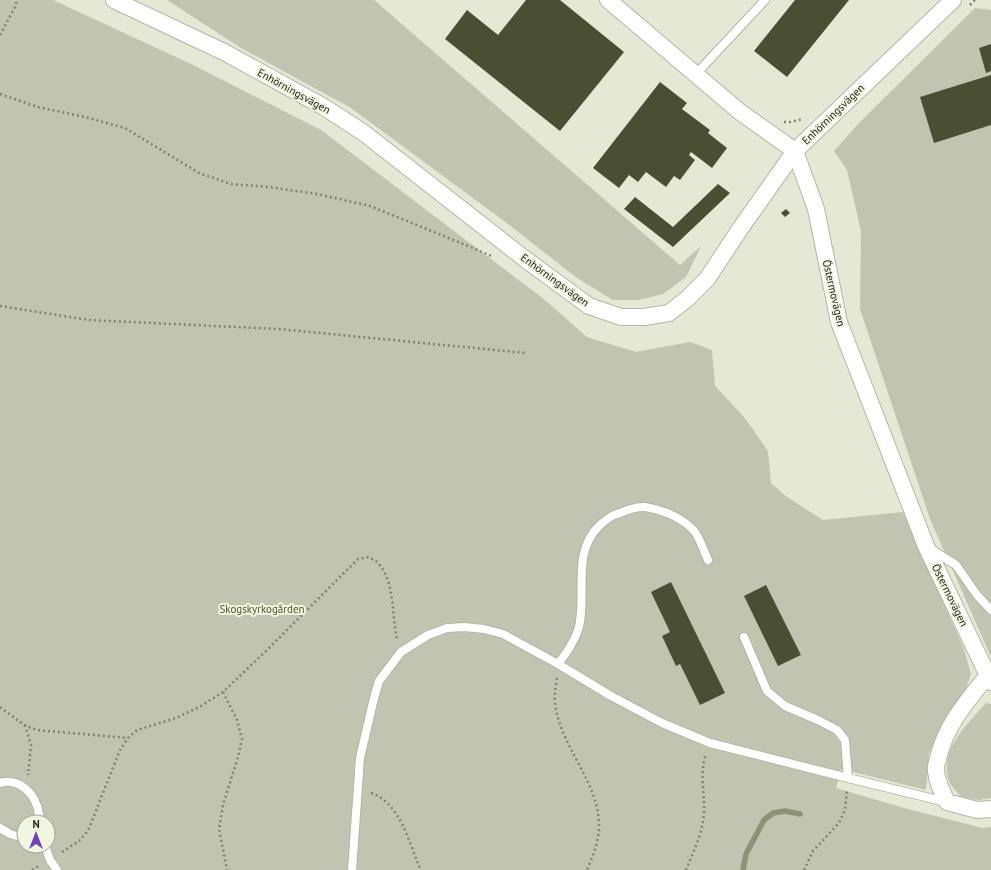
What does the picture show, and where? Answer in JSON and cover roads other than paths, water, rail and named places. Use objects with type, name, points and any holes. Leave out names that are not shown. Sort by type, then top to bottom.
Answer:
[{"type":"street","name":"Enhörningsvägen","points":[[114,0],[226,53],[324,107],[364,133],[524,259],[588,306],[621,317],[644,317],[669,313],[688,298],[707,279],[740,228],[795,151],[954,0]]},
{"type":"street","points":[[608,0],[740,112],[795,151]]},
{"type":"street","name":"Östermovägen","points":[[795,151],[816,209],[839,322],[926,546],[989,679],[969,699],[949,728],[940,751],[936,769],[939,787],[947,802]]},
{"type":"street","points":[[947,802],[977,810],[991,809]]},
{"type":"lane","points":[[696,74],[765,0]]},
{"type":"lane","points":[[558,664],[572,646],[579,626],[582,605],[582,562],[586,546],[595,530],[609,517],[628,509],[635,508],[648,507],[665,512],[682,521],[695,532],[708,560]]},
{"type":"lane","points":[[926,546],[956,565],[977,595],[991,610]]},
{"type":"lane","points":[[352,870],[360,758],[379,681],[401,652],[428,635],[447,628],[464,627],[484,629],[503,634],[558,664],[611,696],[662,723],[710,743],[947,802]]},
{"type":"lane","points":[[744,637],[767,691],[785,706],[837,730],[845,740],[848,778]]},
{"type":"lane","points":[[0,783],[13,782],[26,788],[37,805],[39,814]]},
{"type":"lane","points":[[0,828],[16,836]]},
{"type":"lane","points":[[48,854],[57,870]]},
{"type":"waterway","points":[[743,870],[746,854],[764,820],[773,813],[785,811],[800,814]]},
{"type":"park label","name":"Skogskyrkogården","points":[[262,609]]}]
